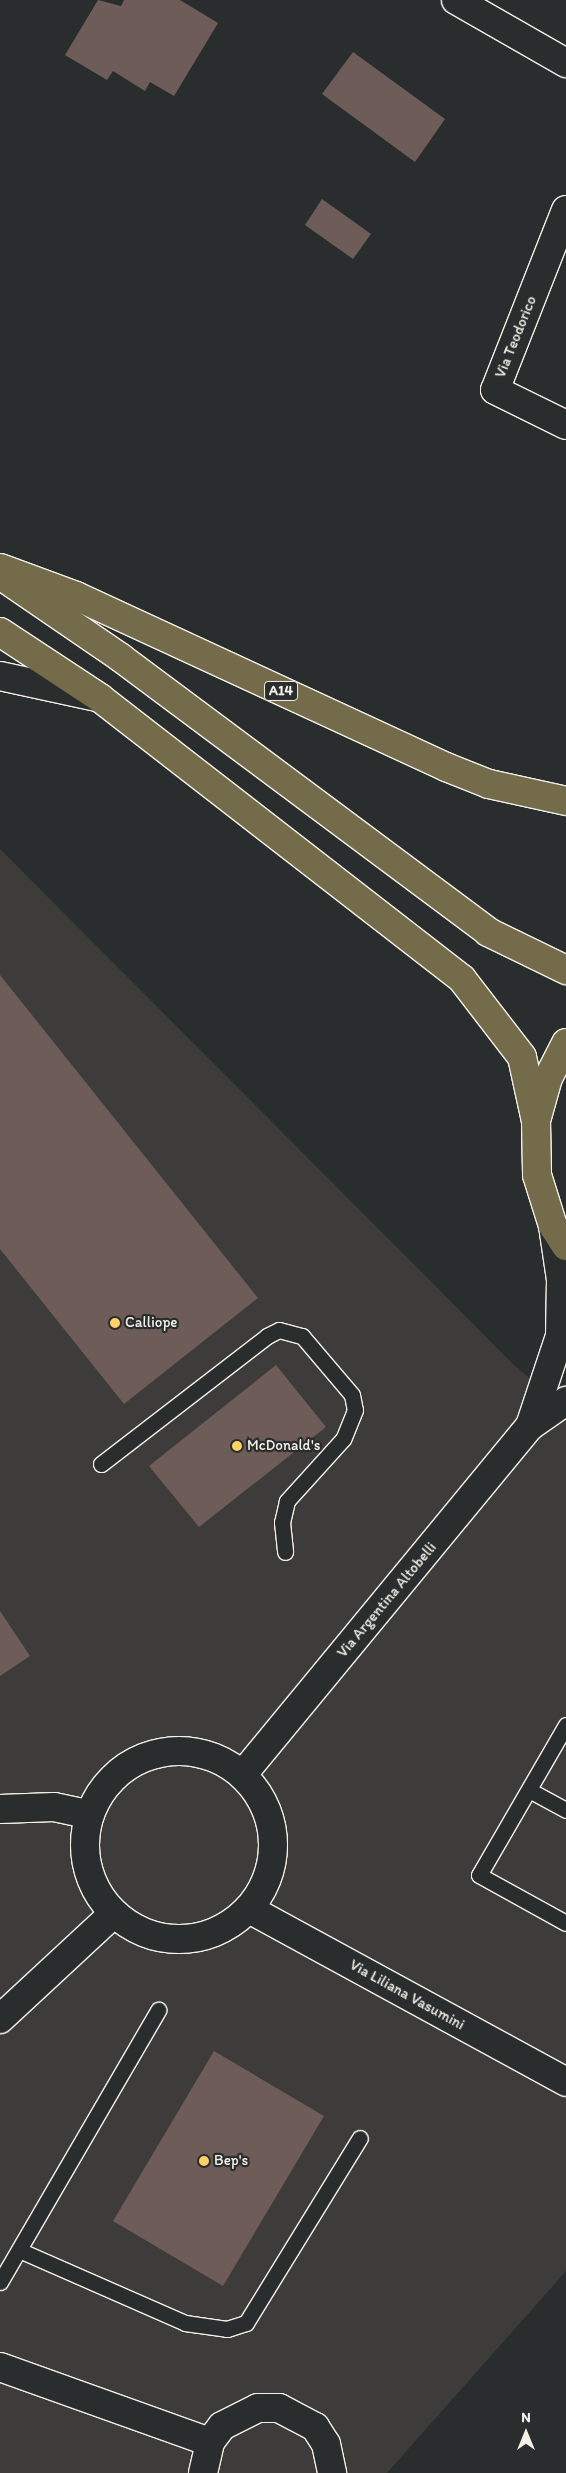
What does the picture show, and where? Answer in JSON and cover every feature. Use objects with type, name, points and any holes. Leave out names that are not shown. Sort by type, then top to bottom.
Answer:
[{"type":"main road","name":"A14","points":[[0,568],[76,596],[446,767],[489,784],[566,801]]},
{"type":"main road","points":[[0,575],[121,658],[488,932],[566,970]]},
{"type":"main road","points":[[0,632],[100,698],[462,979],[522,1056],[536,1121],[537,1175],[560,1236]]},
{"type":"main road","points":[[536,1121],[548,1078],[566,1043]]},
{"type":"street","points":[[456,0],[566,63]]},
{"type":"street","name":"Via Teodorico","points":[[566,210],[495,390],[566,426]]},
{"type":"street","points":[[0,676],[100,698]]},
{"type":"street","name":"Via Argentina Altobelli","points":[[530,1426],[560,1336],[560,1236]]},
{"type":"street","name":"Via Argentina Altobelli","points":[[243,1774],[530,1426],[566,1400]]},
{"type":"street","points":[[183,1750],[215,1757],[243,1774],[262,1797],[273,1836],[274,1855],[266,1884],[249,1909],[225,1928],[197,1938],[158,1936],[138,1930],[114,1914],[96,1892],[86,1868],[83,1840],[88,1814],[103,1787],[125,1766],[153,1753],[183,1750]]},
{"type":"street","points":[[0,1809],[54,1807],[88,1814]]},
{"type":"street","name":"Via Liliana Vasumini","points":[[249,1909],[566,2082]]},
{"type":"street","points":[[0,2020],[114,1914]]},
{"type":"street","points":[[0,2367],[210,2442]]},
{"type":"street","points":[[203,2473],[210,2442],[239,2414],[279,2408],[314,2427],[326,2444],[332,2473]]},
{"type":"lane","points":[[101,1464],[267,1336],[279,1330],[302,1336],[352,1395],[355,1410],[343,1439],[287,1501],[282,1522],[285,1552]]},
{"type":"lane","points":[[566,1725],[479,1874],[566,1923]]},
{"type":"lane","points":[[529,1790],[566,1810]]},
{"type":"lane","points":[[0,2282],[158,2010]]},
{"type":"lane","points":[[19,2250],[185,2323],[227,2329],[246,2323],[360,2138]]},
{"type":"shaded area","points":[[0,849],[515,1366],[566,1408],[566,2271],[387,2473],[0,2473]]},
{"type":"building","points":[[98,0],[121,6],[124,0],[180,0],[218,23],[174,96],[150,82],[145,91],[113,71],[107,80],[65,55]]},
{"type":"building","points":[[353,52],[445,119],[415,162],[322,94]]},
{"type":"building","points":[[322,199],[371,234],[353,259],[305,225]]},
{"type":"building","points":[[0,975],[258,1298],[124,1404],[0,1249]]},
{"type":"building","name":"McDonald's","points":[[276,1365],[326,1427],[199,1527],[149,1466]]},
{"type":"building","points":[[0,1611],[30,1656],[0,1676]]},
{"type":"building","points":[[214,2051],[324,2116],[223,2286],[113,2221]]},
{"type":"place","name":"Calliope","points":[[115,1323]]},
{"type":"place","name":"McDonald's","points":[[237,1446]]},
{"type":"place","name":"Bep's","points":[[204,2161]]}]
